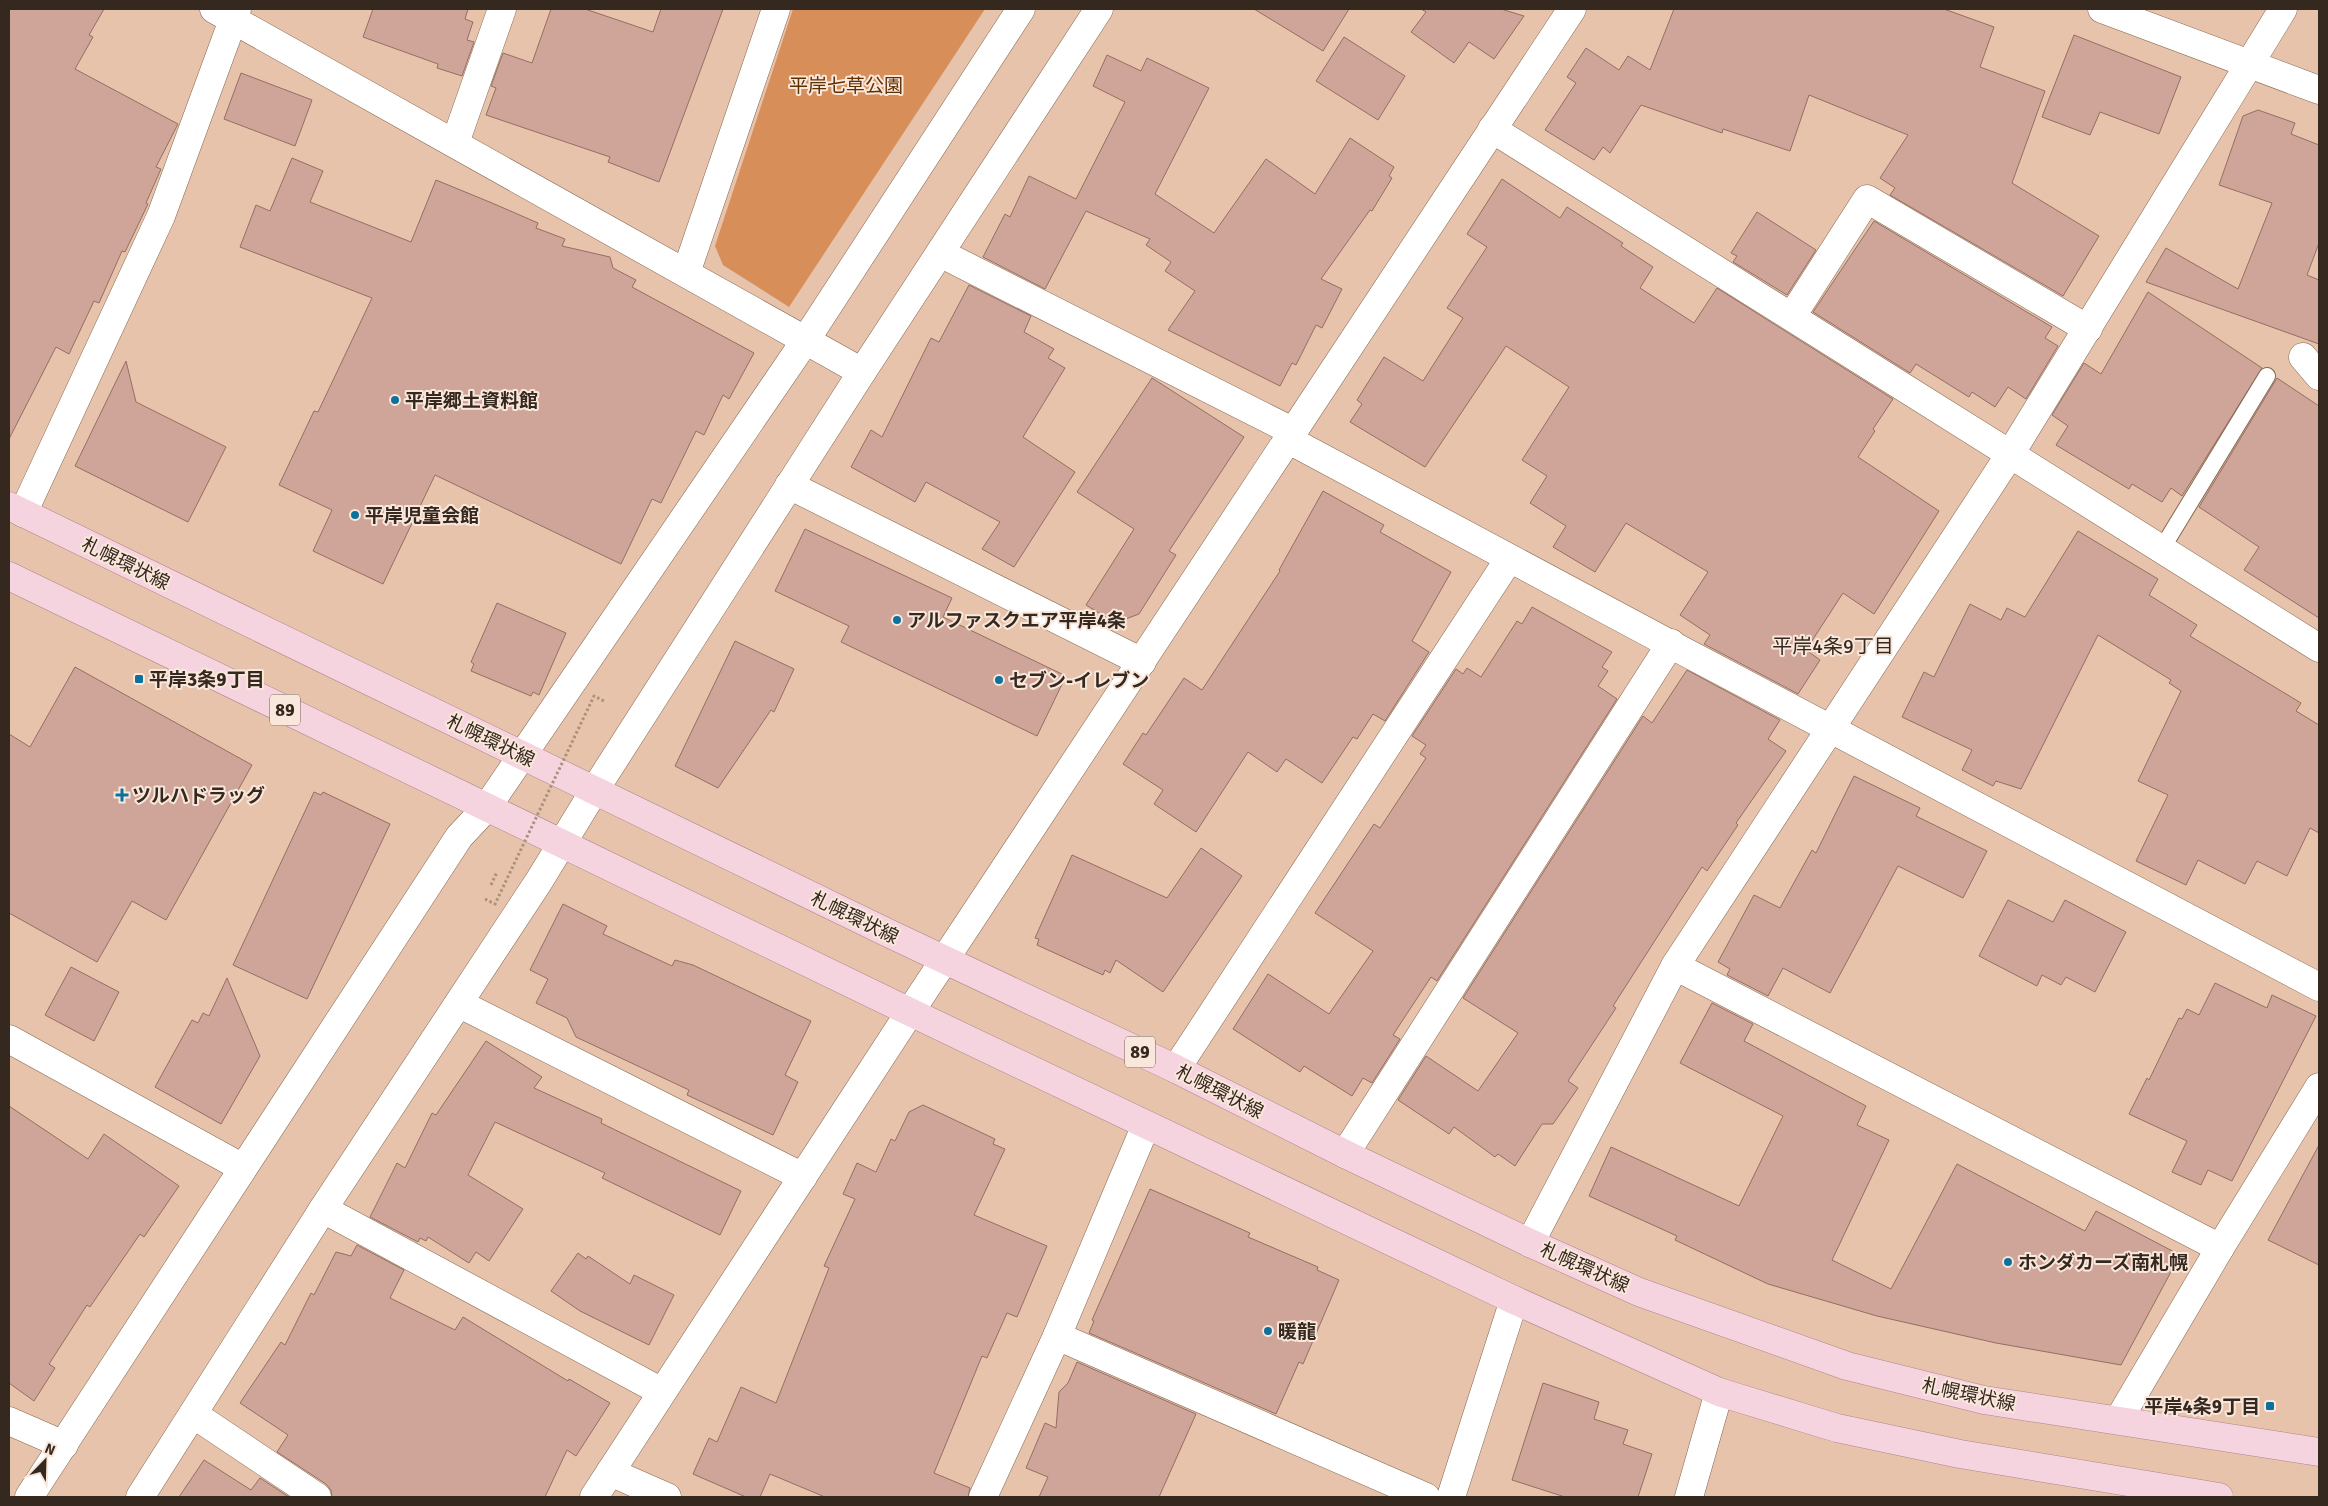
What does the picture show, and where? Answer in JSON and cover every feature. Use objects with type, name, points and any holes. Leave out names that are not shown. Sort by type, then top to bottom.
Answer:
[{"type":"main road","name":"札幌環状線","points":[[16,510],[594,791],[1176,1069],[1345,1154],[1530,1243],[1640,1292],[1848,1366],[1984,1400],[2119,1419],[2319,1452]]},
{"type":"main road","name":"89","points":[[9,576],[1146,1125],[1514,1300],[1719,1392],[1837,1428],[1960,1454],[2219,1497]]},
{"type":"street","points":[[455,143],[502,9]]},
{"type":"street","points":[[686,273],[776,9]]},
{"type":"street","points":[[30,1497],[242,1168],[459,837],[487,807],[805,341],[1021,9]]},
{"type":"street","points":[[140,1497],[323,1209],[460,1004],[862,372],[1099,9]]},
{"type":"street","points":[[594,1497],[910,1012],[1292,436],[1492,128],[1572,9]]},
{"type":"street","points":[[2102,9],[2319,90]]},
{"type":"street","points":[[1530,1243],[1675,966],[2009,456],[2283,9]]},
{"type":"street","points":[[16,510],[161,216],[229,12],[455,143],[862,372]]},
{"type":"street","points":[[1492,128],[1792,316],[2009,456],[2319,648]]},
{"type":"street","points":[[1792,316],[1866,198],[2088,329]]},
{"type":"street","points":[[940,253],[1292,436],[1509,560],[1671,643],[2319,987]]},
{"type":"street","points":[[790,485],[1142,662]]},
{"type":"street","points":[[1176,1069],[1509,560]]},
{"type":"street","points":[[1345,1154],[1671,643]]},
{"type":"street","points":[[1675,966],[2220,1248]]},
{"type":"street","points":[[460,1004],[803,1177]]},
{"type":"street","points":[[9,1040],[242,1168]]},
{"type":"street","points":[[2119,1419],[2220,1248],[2319,1087]]},
{"type":"street","points":[[983,1497],[1057,1336],[1146,1125]]},
{"type":"street","points":[[323,1209],[662,1392]]},
{"type":"street","points":[[1451,1497],[1514,1300]]},
{"type":"street","points":[[1057,1336],[1426,1497]]},
{"type":"street","points":[[1689,1497],[1719,1392]]},
{"type":"street","points":[[193,1414],[317,1497]]},
{"type":"street","points":[[9,1421],[64,1445]]},
{"type":"street","points":[[610,1472],[667,1497]]},
{"type":"lane","points":[[2161,550],[2266,376]]},
{"type":"path","points":[[485,899],[495,904],[594,696],[604,701]]},
{"type":"green space","name":"平岸七草公園","points":[[793,9],[985,9],[789,307],[723,265],[715,246]]},
{"type":"building","points":[[9,9],[104,9],[89,35],[93,37],[75,69],[178,124],[156,167],[161,169],[146,203],[148,204],[125,252],[122,251],[99,303],[94,301],[69,354],[56,347],[9,439]]},
{"type":"building","points":[[373,9],[468,9],[465,19],[473,22],[467,40],[474,42],[462,76],[437,68],[438,64],[363,37]]},
{"type":"building","points":[[551,9],[585,9],[653,32],[661,9],[723,9],[659,182],[608,162],[610,157],[486,115],[496,88],[491,86],[503,53],[532,63]]},
{"type":"building","points":[[1254,9],[1349,9],[1323,51]]},
{"type":"building","points":[[1421,9],[1501,9],[1524,16],[1494,59],[1469,42],[1454,63],[1411,32],[1426,12]]},
{"type":"building","points":[[1674,9],[1944,9],[1994,27],[1980,67],[2045,91],[2012,183],[2099,236],[2063,296],[1890,195],[1895,188],[1880,178],[1908,135],[1809,95],[1790,151],[1723,129],[1722,133],[1641,105],[1610,153],[1603,147],[1594,160],[1545,130],[1576,83],[1567,77],[1586,48],[1619,70],[1628,56],[1650,70]]},
{"type":"building","points":[[2074,35],[2181,77],[2159,134],[2100,112],[2090,135],[2042,117]]},
{"type":"building","points":[[1344,37],[1405,76],[1378,120],[1316,81]]},
{"type":"building","points":[[1107,55],[1141,71],[1147,58],[1209,88],[1155,194],[1214,233],[1266,159],[1315,194],[1350,138],[1394,167],[1389,176],[1392,178],[1372,211],[1370,210],[1321,279],[1342,289],[1322,328],[1316,325],[1296,365],[1292,363],[1280,386],[1168,330],[1195,291],[1165,271],[1171,262],[1146,245],[1150,239],[1086,211],[1045,289],[983,257],[1005,214],[1010,217],[1029,176],[1076,199],[1125,102],[1093,86]]},
{"type":"building","points":[[241,73],[312,100],[295,146],[224,119]]},
{"type":"building","points":[[2258,110],[2295,123],[2291,134],[2319,145],[2319,243],[2307,275],[2319,280],[2319,344],[2146,282],[2166,248],[2238,289],[2272,203],[2219,185],[2243,116]]},
{"type":"building","points":[[292,158],[323,171],[310,202],[411,242],[436,180],[492,203],[538,223],[536,228],[565,239],[562,246],[610,257],[613,268],[636,280],[632,287],[754,353],[729,399],[723,395],[704,435],[696,431],[661,503],[652,499],[621,564],[435,475],[383,584],[313,551],[332,510],[279,485],[314,411],[318,412],[372,298],[240,247],[256,205],[270,211]]},
{"type":"building","points":[[1502,179],[1560,218],[1567,207],[1623,243],[1621,246],[1653,267],[1640,288],[1694,323],[1717,288],[1893,399],[1873,429],[1875,431],[1858,457],[1939,511],[1874,614],[1843,593],[1806,650],[1820,660],[1798,694],[1704,644],[1710,635],[1680,615],[1708,572],[1626,523],[1595,572],[1553,547],[1566,526],[1530,503],[1547,476],[1522,460],[1569,387],[1506,346],[1425,467],[1350,422],[1362,404],[1357,400],[1384,357],[1423,381],[1463,318],[1447,308],[1487,247],[1467,234]]},
{"type":"building","points":[[1757,212],[1816,250],[1787,295],[1733,262],[1737,256],[1731,253]]},
{"type":"building","points":[[1874,221],[2052,327],[2045,338],[2058,346],[2026,399],[2008,387],[1995,407],[1972,392],[1969,397],[1916,364],[1910,373],[1813,312]]},
{"type":"building","points":[[969,285],[1031,316],[1024,332],[1054,349],[1048,358],[1065,368],[1023,437],[1075,472],[1014,567],[982,549],[1000,522],[926,482],[915,502],[851,467],[871,430],[882,437],[931,338],[939,342]]},
{"type":"building","points":[[2148,292],[2262,368],[2182,496],[2171,488],[2162,502],[2132,484],[2129,489],[2056,445],[2068,426],[2052,415],[2084,363],[2101,374]]},
{"type":"building","points":[[126,361],[136,402],[226,447],[188,522],[75,466]]},
{"type":"building","points":[[1152,378],[1244,437],[1169,551],[1176,555],[1139,614],[1115,623],[1086,605],[1134,529],[1077,492]]},
{"type":"building","points":[[2277,378],[2319,406],[2319,618],[2244,570],[2259,547],[2199,507]]},
{"type":"building","points":[[1323,491],[1384,525],[1380,532],[1451,572],[1412,641],[1429,652],[1385,721],[1373,714],[1357,739],[1353,737],[1322,783],[1286,759],[1277,772],[1248,752],[1196,832],[1154,804],[1163,790],[1123,764],[1143,733],[1146,735],[1184,678],[1202,690],[1280,571]]},
{"type":"building","points":[[805,529],[952,598],[943,617],[1066,676],[1037,736],[841,642],[849,626],[775,591]]},
{"type":"building","points":[[2078,531],[2158,579],[2149,595],[2197,625],[2190,636],[2301,703],[2296,711],[2319,725],[2319,833],[2310,828],[2287,876],[2257,861],[2245,884],[2198,860],[2186,885],[2136,861],[2168,795],[2138,781],[2181,691],[2169,683],[2171,680],[2098,635],[2021,789],[1996,781],[1993,786],[1962,770],[1972,750],[1902,717],[1924,672],[1934,677],[1970,604],[2001,620],[2007,608],[2025,617]]},
{"type":"building","points":[[497,603],[566,633],[539,695],[533,692],[531,696],[471,671],[474,664],[471,662]]},
{"type":"building","points":[[1532,607],[1612,652],[1602,667],[1608,671],[1598,686],[1617,699],[1437,981],[1431,977],[1393,1035],[1400,1039],[1372,1083],[1363,1078],[1352,1096],[1304,1066],[1300,1072],[1233,1029],[1268,974],[1329,1014],[1373,951],[1315,913],[1374,824],[1380,828],[1426,758],[1420,754],[1426,745],[1412,736],[1456,669],[1463,674],[1467,668],[1481,677],[1517,621],[1522,624]]},
{"type":"building","points":[[735,641],[794,669],[774,712],[771,710],[718,788],[675,766]]},
{"type":"building","points":[[75,667],[252,765],[166,920],[132,901],[97,962],[9,913],[9,734],[30,747]]},
{"type":"building","points":[[1687,670],[1780,720],[1768,739],[1786,751],[1736,823],[1738,825],[1707,871],[1702,867],[1613,1006],[1616,1008],[1568,1081],[1578,1088],[1553,1124],[1542,1124],[1515,1166],[1498,1154],[1495,1157],[1454,1127],[1449,1134],[1398,1100],[1426,1056],[1478,1091],[1518,1033],[1463,998],[1643,716],[1652,723]]},
{"type":"building","points":[[1854,776],[1920,808],[1916,816],[1987,851],[1963,898],[1898,866],[1830,993],[1783,968],[1768,996],[1727,975],[1730,969],[1718,962],[1754,895],[1780,908],[1812,850],[1816,853]]},
{"type":"building","points":[[314,792],[321,795],[323,792],[390,824],[307,999],[233,965]]},
{"type":"building","points":[[1201,848],[1242,876],[1163,992],[1116,960],[1110,973],[1105,970],[1103,975],[1037,945],[1039,939],[1035,938],[1072,855],[1167,898]]},
{"type":"building","points":[[2008,900],[2053,922],[2065,900],[2126,932],[2095,992],[2066,977],[2061,985],[2042,975],[2037,986],[1979,956]]},
{"type":"building","points":[[563,904],[607,926],[603,934],[672,966],[675,960],[693,965],[811,1021],[785,1075],[798,1082],[773,1135],[687,1095],[689,1090],[576,1037],[567,1018],[536,1003],[548,979],[530,970]]},
{"type":"building","points":[[71,967],[119,992],[94,1041],[45,1015]]},
{"type":"building","points":[[227,978],[260,1056],[221,1124],[155,1087],[192,1020],[198,1023],[203,1013],[209,1016]]},
{"type":"building","points":[[2215,983],[2267,1008],[2272,995],[2316,1016],[2232,1181],[2208,1170],[2201,1185],[2172,1172],[2187,1141],[2129,1114],[2147,1078],[2149,1080],[2179,1018],[2182,1019],[2187,1009],[2199,1015]]},
{"type":"building","points":[[1712,1003],[1753,1024],[1744,1041],[1866,1106],[1857,1125],[1889,1140],[1832,1260],[1891,1289],[1957,1164],[2085,1231],[2096,1211],[2180,1255],[2121,1365],[1996,1343],[1877,1316],[1768,1284],[1675,1240],[1677,1236],[1589,1196],[1611,1147],[1739,1206],[1783,1116],[1680,1063]]},
{"type":"building","points":[[486,1041],[542,1077],[534,1088],[602,1119],[601,1123],[741,1191],[720,1235],[602,1178],[605,1173],[495,1122],[468,1175],[523,1209],[489,1261],[476,1252],[469,1263],[428,1237],[426,1241],[420,1238],[418,1242],[370,1217],[397,1163],[405,1168],[432,1113],[436,1115]]},
{"type":"building","points":[[923,1105],[995,1139],[993,1144],[1005,1149],[974,1215],[1047,1246],[1017,1317],[1007,1313],[987,1358],[982,1356],[934,1473],[970,1488],[968,1497],[825,1497],[770,1474],[760,1497],[746,1497],[693,1474],[709,1438],[717,1442],[741,1387],[776,1403],[829,1268],[824,1266],[855,1199],[843,1194],[857,1163],[876,1172],[891,1139],[895,1141],[909,1112]]},
{"type":"building","points":[[9,1106],[88,1159],[104,1134],[179,1186],[144,1237],[140,1234],[90,1307],[87,1305],[49,1364],[55,1368],[34,1401],[9,1383]]},
{"type":"building","points":[[2319,1145],[2319,1265],[2268,1240]]},
{"type":"building","points":[[1150,1189],[1250,1233],[1248,1237],[1318,1267],[1317,1270],[1339,1280],[1303,1364],[1299,1362],[1276,1414],[1089,1333],[1094,1321],[1092,1320]]},
{"type":"building","points":[[357,1245],[404,1270],[390,1298],[455,1330],[463,1317],[568,1381],[569,1379],[610,1403],[576,1456],[567,1450],[545,1497],[332,1497],[331,1490],[326,1484],[277,1452],[288,1435],[240,1403],[281,1342],[285,1345],[311,1293],[314,1295],[336,1252],[351,1256]]},
{"type":"building","points":[[578,1253],[586,1259],[588,1256],[630,1284],[634,1275],[674,1295],[649,1345],[580,1311],[551,1291]]},
{"type":"building","points":[[1077,1362],[1196,1414],[1159,1497],[1039,1497],[1048,1477],[1026,1468],[1045,1423],[1056,1428],[1059,1392],[1068,1383]]},
{"type":"building","points":[[1543,1383],[1599,1402],[1594,1419],[1628,1430],[1623,1444],[1652,1454],[1638,1497],[1565,1497],[1512,1480]]},
{"type":"building","points":[[204,1460],[251,1490],[260,1478],[289,1497],[179,1497]]},
{"type":"place","name":"平岸郷土資料館","points":[[395,400]]},
{"type":"place","name":"平岸児童会館","points":[[355,515]]},
{"type":"place","name":"アルファスクエア平岸4条","points":[[897,620]]},
{"type":"place","name":"平岸3条9丁目","points":[[139,679]]},
{"type":"place","name":"セブン-イレブン","points":[[999,680]]},
{"type":"place","name":"ツルハドラッグ","points":[[122,795]]},
{"type":"place","name":"ホンダカーズ南札幌","points":[[2008,1262]]},
{"type":"place","name":"暖龍","points":[[1268,1331]]},
{"type":"place","name":"平岸4条9丁目","points":[[2270,1406]]},
{"type":"district","name":"平岸4条9丁目","points":[[1833,646]]}]
